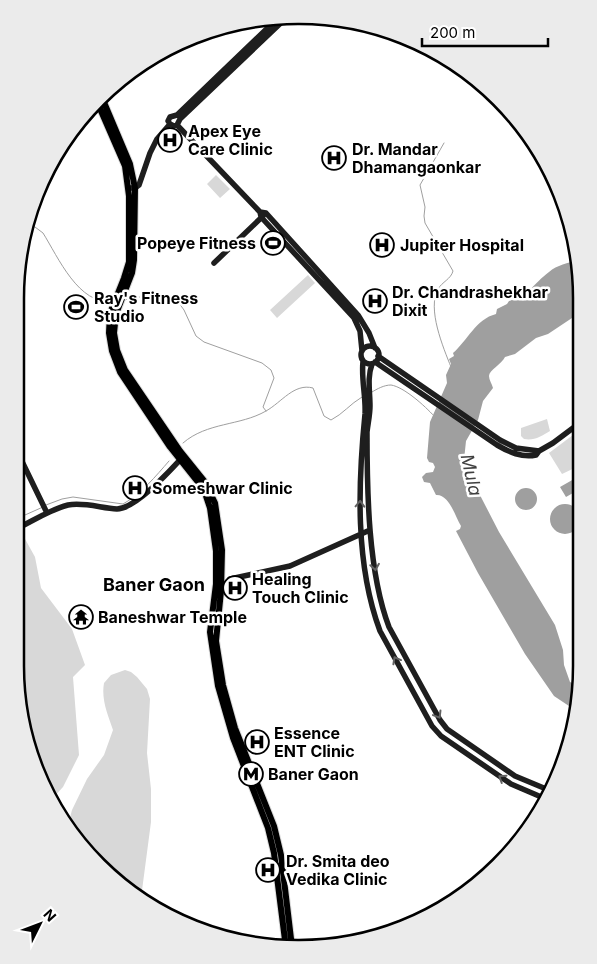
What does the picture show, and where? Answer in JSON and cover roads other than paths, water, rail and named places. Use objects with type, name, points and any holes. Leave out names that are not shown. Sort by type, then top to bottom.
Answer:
[{"type":"main road","points":[[177,120],[279,24]]},
{"type":"main road","points":[[170,124],[174,126],[177,120],[271,25]]},
{"type":"main road","points":[[105,104],[127,156],[132,188],[135,252],[134,267],[114,309],[109,333],[112,351],[116,365],[180,460],[201,486],[208,500],[212,518],[219,581],[210,632],[218,686],[233,738],[268,828],[274,853],[285,940]]},
{"type":"main road","points":[[100,108],[130,175]]},
{"type":"main road","points":[[132,188],[142,180],[150,153],[157,139],[170,124],[169,119],[177,120],[358,315],[369,333],[378,356],[389,368],[499,443],[508,452],[520,455],[536,455],[573,428]]},
{"type":"main road","points":[[214,263],[263,214]]},
{"type":"main road","points":[[263,214],[354,318],[360,331],[367,405],[359,512],[368,581],[380,630],[432,726],[441,736],[511,784],[540,796]]},
{"type":"main road","points":[[114,309],[114,333],[119,356],[124,367],[175,444],[210,490],[216,507],[222,550],[216,641],[223,685],[235,728],[274,826],[280,855],[291,940]]},
{"type":"main road","points":[[362,351],[369,346],[375,348]]},
{"type":"main road","points":[[366,387],[369,371],[378,356]]},
{"type":"main road","points":[[363,361],[368,364],[373,363],[389,368]]},
{"type":"main road","points":[[365,429],[370,530],[377,579],[389,627],[440,720],[447,729],[516,776],[544,788]]},
{"type":"main road","points":[[24,525],[47,512],[77,504],[123,508],[137,500],[180,460]]},
{"type":"main road","points":[[24,465],[47,512]]},
{"type":"main road","points":[[219,581],[290,566],[370,530]]},
{"type":"main road","points":[[441,736],[447,729]]},
{"type":"waterway","points":[[444,143],[420,185],[425,207],[425,223],[453,271],[438,289],[434,307],[437,328],[451,367]]},
{"type":"waterway","points":[[33,227],[43,233],[71,278],[80,288],[89,296],[100,300],[112,301]]},
{"type":"waterway","points":[[124,300],[138,297],[155,298],[167,296],[176,299],[184,310],[196,336],[204,342],[262,363],[271,370],[274,378],[263,407],[266,411]]},
{"type":"waterway","points":[[372,392],[378,388],[391,385],[396,386],[414,398],[434,416]]},
{"type":"waterway","points":[[183,443],[202,431],[256,416],[300,388],[313,388],[324,416],[331,420],[362,397]]},
{"type":"waterway","points":[[46,505],[73,497],[123,504],[142,490],[169,461]]},
{"type":"waterway","points":[[24,515],[43,507]]},
{"type":"place","name":"Apex Eye Care Clinic","points":[[170,140]]},
{"type":"place","name":"Dr. Mandar Dhamangaonkar","points":[[334,158]]},
{"type":"place","name":"Popeye Fitness","points":[[273,243]]},
{"type":"place","name":"Jupiter Hospital","points":[[382,245]]},
{"type":"place","name":"Dr. Chandrashekhar Dixit","points":[[375,301]]},
{"type":"place","name":"Ray's Fitness Studio","points":[[76,307]]},
{"type":"place","name":"Someshwar Clinic","points":[[135,488]]},
{"type":"place","name":"Healing Touch Clinic","points":[[235,588]]},
{"type":"place","name":"Baneshwar Temple","points":[[81,617]]},
{"type":"place","name":"Essence ENT Clinic","points":[[257,742]]},
{"type":"place","name":"Baner Gaon","points":[[251,774]]},
{"type":"place","name":"Dr. Smita deo Vedika Clinic","points":[[268,870]]},
{"type":"district","name":"Baner Gaon","points":[[154,585]]},
{"type":"water label","name":"Mula","points":[[471,475]]}]
